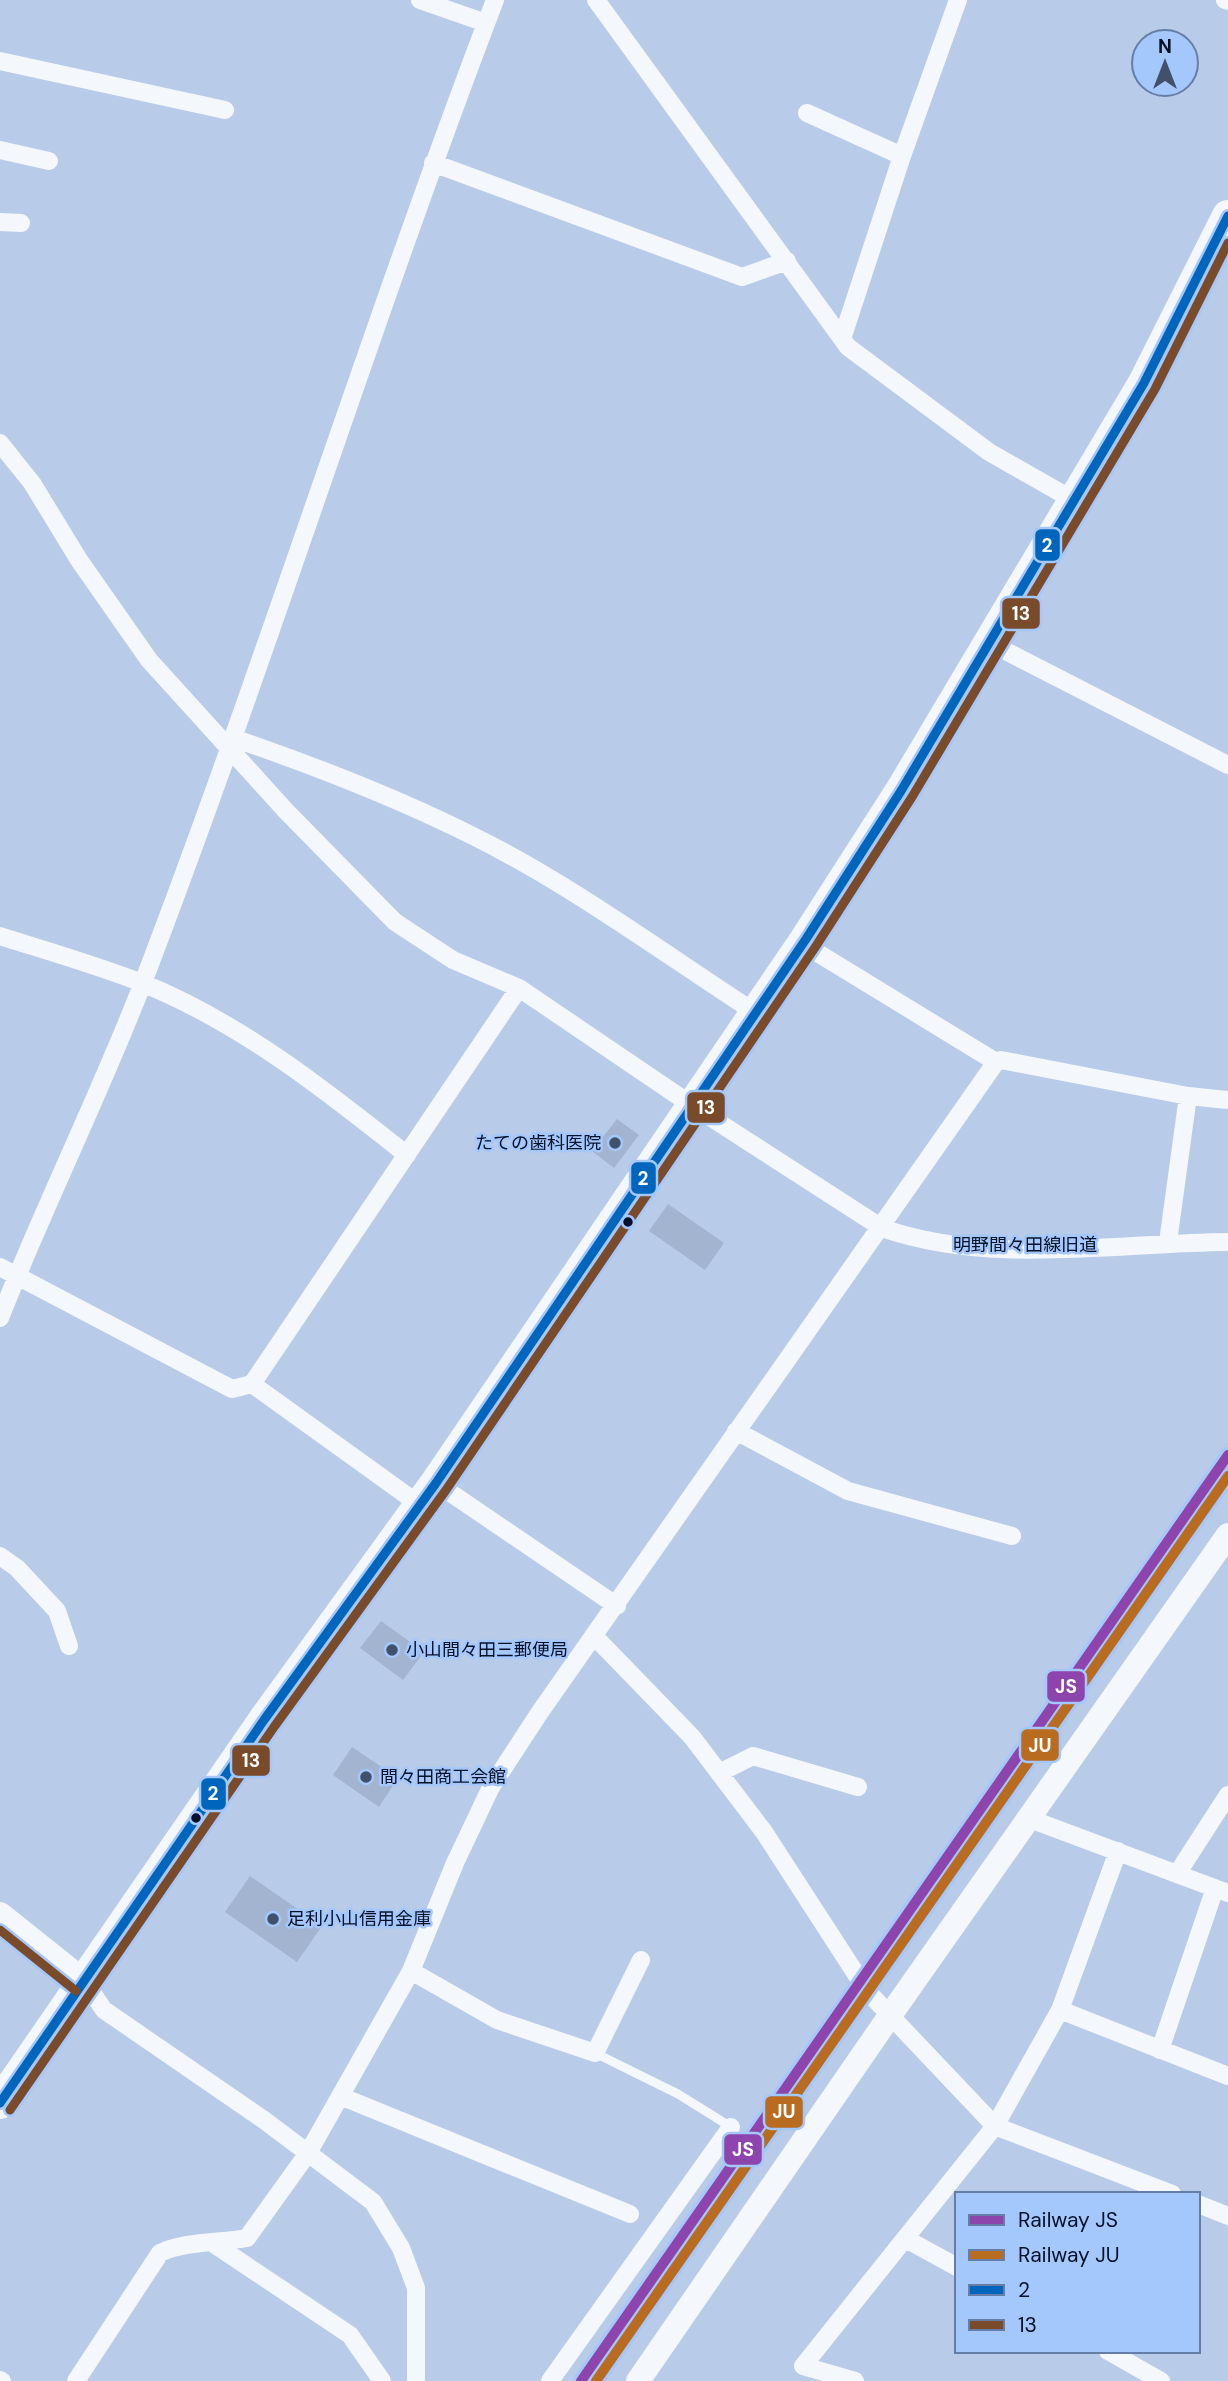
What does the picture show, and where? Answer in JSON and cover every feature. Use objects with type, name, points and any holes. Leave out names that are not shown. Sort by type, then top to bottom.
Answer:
[{"type":"highway","points":[[0,2103],[264,1720],[428,1494],[803,944],[901,791],[1144,383],[1228,216]]},
{"type":"street","points":[[420,0],[486,23]]},
{"type":"street","points":[[0,1318],[143,984],[231,744],[433,163],[495,0]]},
{"type":"street","points":[[596,0],[848,348],[989,452],[1075,501]]},
{"type":"street","points":[[842,339],[902,156],[958,0]]},
{"type":"street","points":[[0,61],[225,110]]},
{"type":"street","points":[[807,113],[902,156]]},
{"type":"street","points":[[0,150],[49,161]]},
{"type":"street","points":[[433,163],[742,277],[787,261]]},
{"type":"street","points":[[0,222],[21,223]]},
{"type":"street","name":"明野間々田線旧道","points":[[0,443],[32,483],[79,560],[149,660],[231,744],[395,922],[453,960],[519,988],[693,1106],[882,1228],[911,1238],[983,1248],[1044,1249],[1168,1242],[1228,1242]]},
{"type":"street","points":[[990,643],[1228,765]]},
{"type":"street","points":[[231,744],[337,773],[474,836],[543,875],[756,1013]]},
{"type":"street","points":[[0,936],[143,984],[194,1008],[299,1069],[407,1155]]},
{"type":"street","points":[[803,944],[996,1062]]},
{"type":"street","points":[[0,1267],[232,1389],[252,1384],[519,988]]},
{"type":"street","points":[[76,2381],[160,2252],[177,2245],[214,2244],[247,2238],[308,2152],[411,1971],[454,1863],[491,1787],[736,1431],[882,1228],[996,1062],[1002,1060],[1188,1096],[1228,1100]]},
{"type":"street","points":[[1168,1242],[1188,1096]]},
{"type":"street","points":[[252,1384],[428,1494],[617,1606]]},
{"type":"street","points":[[736,1431],[848,1491],[1012,1536]]},
{"type":"street","points":[[638,2381],[891,2014],[1228,1535]]},
{"type":"street","points":[[0,1556],[17,1568],[57,1611],[69,1646]]},
{"type":"street","points":[[595,1637],[692,1737],[764,1832],[860,1982],[995,2126],[1167,2192]]},
{"type":"street","points":[[719,1773],[754,1756],[858,1787]]},
{"type":"street","points":[[1177,1874],[1228,1795]]},
{"type":"street","points":[[1030,1819],[1221,1890],[1160,2050]]},
{"type":"street","points":[[800,2374],[995,2126],[1059,2010],[1118,1851]]},
{"type":"street","points":[[0,1914],[85,1981],[104,2010],[308,2152],[373,2202],[401,2248],[416,2288],[416,2381]]},
{"type":"street","points":[[411,1971],[497,2020],[595,2053],[641,1960]]},
{"type":"street","points":[[1059,2010],[1228,2076]]},
{"type":"street","points":[[340,2096],[629,2214]]},
{"type":"street","points":[[550,2381],[731,2127]]},
{"type":"street","points":[[1200,2205],[1228,2216]]},
{"type":"street","points":[[906,2239],[955,2266]]},
{"type":"street","points":[[214,2244],[350,2335],[368,2373],[382,2381]]},
{"type":"street","points":[[1112,2353],[1161,2381]]},
{"type":"street","points":[[800,2374],[855,2381]]},
{"type":"lane","points":[[595,2053],[678,2094],[731,2127]]},
{"type":"building","name":"たての歯科医院","points":[[617,1119],[639,1135],[614,1168],[592,1151]]},
{"type":"building","points":[[668,1204],[724,1243],[705,1270],[649,1231]]},
{"type":"building","name":"小山間々田三郵便局","points":[[381,1621],[424,1652],[403,1680],[360,1648]]},
{"type":"building","name":"間々田商工会館","points":[[352,1747],[398,1778],[379,1807],[333,1775]]},
{"type":"building","name":"足利小山信用金庫","points":[[250,1876],[322,1926],[297,1962],[225,1912]]},
{"type":"rail line","name":"JS","points":[[581,2381],[1228,1455]]},
{"type":"rail line","name":"JU","points":[[596,2381],[1228,1476]]},
{"type":"transit line","name":"2","points":[[0,2103],[264,1720],[436,1483],[806,939],[901,791],[1144,383],[1228,216]]},
{"type":"transit line","name":"13","points":[[10,2110],[274,1727],[446,1490],[816,946],[912,797],[1155,389],[1228,243]]},
{"type":"transit line","name":"13","points":[[0,1930],[76,1991]]},
{"type":"place","name":"たての歯科医院","points":[[615,1143]]},
{"type":"place","name":"小山間々田三郵便局","points":[[392,1650]]},
{"type":"place","name":"間々田商工会館","points":[[366,1777]]},
{"type":"place","name":"足利小山信用金庫","points":[[273,1919]]}]
